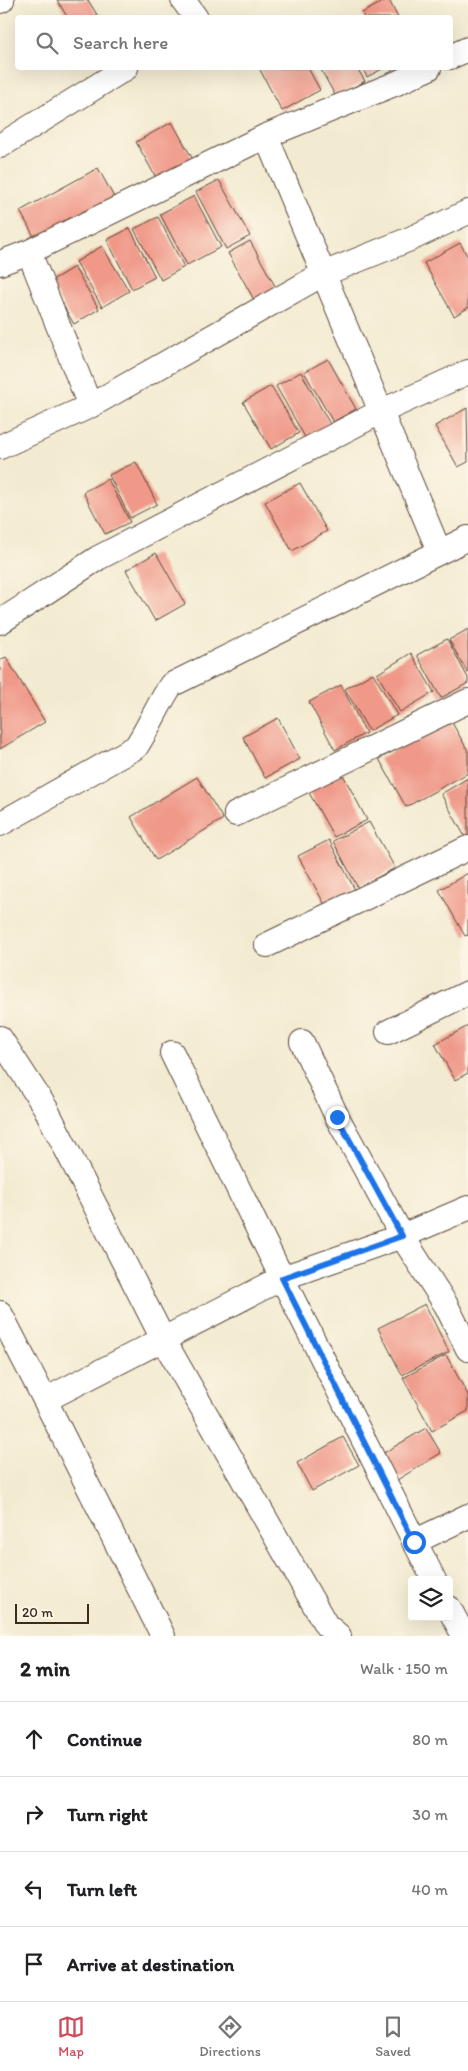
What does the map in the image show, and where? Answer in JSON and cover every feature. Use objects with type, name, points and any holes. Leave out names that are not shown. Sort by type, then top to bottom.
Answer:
[{"type":"street","points":[[183,0],[194,15]]},
{"type":"street","points":[[453,56],[468,49]]},
{"type":"street","points":[[0,146],[123,70]]},
{"type":"street","points":[[0,263],[30,252],[266,136],[425,70]]},
{"type":"street","points":[[266,136],[438,551]]},
{"type":"street","points":[[0,447],[90,406],[323,274],[410,239],[468,212]]},
{"type":"street","points":[[30,252],[90,406]]},
{"type":"street","points":[[0,622],[98,558],[380,412],[468,372]]},
{"type":"street","points":[[0,824],[136,747],[147,731],[158,706],[171,685],[438,551],[468,538]]},
{"type":"street","points":[[236,814],[468,701]]},
{"type":"street","points":[[267,945],[468,848]]},
{"type":"street","points":[[388,1032],[468,994]]},
{"type":"street","points":[[0,1038],[45,1108],[163,1339],[326,1625],[339,1636]]},
{"type":"street","points":[[302,1042],[337,1117],[402,1236],[446,1305],[468,1349]]},
{"type":"street","points":[[172,1053],[282,1278],[432,1576]]},
{"type":"street","points":[[45,1400],[282,1278],[402,1236],[468,1208]]},
{"type":"street","points":[[0,1313],[163,1636]]},
{"type":"street","points":[[414,1542],[468,1516]]},
{"type":"street","points":[[453,1615],[464,1636]]},
{"type":"building","points":[[57,0],[88,0],[97,15],[66,15]]},
{"type":"building","points":[[389,0],[396,15],[363,15],[362,13]]},
{"type":"building","points":[[260,70],[309,70],[320,90],[282,111]]},
{"type":"building","points":[[321,70],[358,70],[365,81],[336,97]]},
{"type":"building","points":[[363,70],[380,70],[367,77]]},
{"type":"building","points":[[391,70],[405,70],[395,75]]},
{"type":"building","points":[[172,122],[195,163],[159,183],[136,142]]},
{"type":"building","points":[[98,168],[115,199],[37,242],[20,211]]},
{"type":"building","points":[[219,180],[250,236],[226,249],[196,192]]},
{"type":"building","points":[[194,196],[221,247],[187,265],[160,214]]},
{"type":"building","points":[[158,217],[184,267],[161,280],[134,229]]},
{"type":"building","points":[[130,228],[155,277],[132,289],[107,240]]},
{"type":"building","points":[[250,241],[279,293],[257,305],[228,253]]},
{"type":"building","points":[[460,243],[468,257],[468,308],[454,316],[424,263]]},
{"type":"building","points":[[102,246],[129,291],[102,307],[76,262]]},
{"type":"building","points":[[74,267],[99,309],[74,324],[49,282]]},
{"type":"building","points":[[328,359],[356,409],[333,422],[304,372]]},
{"type":"building","points":[[301,372],[331,426],[306,439],[276,386]]},
{"type":"building","points":[[271,386],[299,433],[271,449],[243,402]]},
{"type":"building","points":[[467,408],[468,462],[458,467],[435,426]]},
{"type":"building","points":[[136,462],[157,504],[130,518],[109,475]]},
{"type":"building","points":[[108,479],[130,522],[105,534],[83,492]]},
{"type":"building","points":[[300,483],[327,531],[292,551],[265,502]]},
{"type":"building","points":[[156,553],[185,604],[155,621],[126,570]]},
{"type":"building","points":[[468,629],[468,673],[449,640]]},
{"type":"building","points":[[447,639],[468,678],[468,683],[441,698],[417,655]]},
{"type":"building","points":[[411,653],[434,692],[400,712],[377,674]]},
{"type":"building","points":[[6,657],[45,722],[0,749],[0,660]]},
{"type":"building","points":[[373,673],[397,715],[369,731],[345,689]]},
{"type":"building","points":[[341,685],[366,733],[335,750],[309,702]]},
{"type":"building","points":[[278,718],[300,759],[265,778],[243,737]]},
{"type":"building","points":[[450,719],[468,751],[468,773],[406,807],[379,759]]},
{"type":"building","points":[[342,773],[367,820],[334,837],[308,791]]},
{"type":"building","points":[[197,777],[223,819],[156,860],[131,817]]},
{"type":"building","points":[[468,778],[468,842],[441,794]]},
{"type":"building","points":[[369,822],[395,868],[358,888],[333,841]]},
{"type":"building","points":[[329,840],[355,890],[325,905],[298,856]]},
{"type":"building","points":[[468,873],[468,935],[465,936],[439,890]]},
{"type":"building","points":[[468,1026],[468,1073],[455,1080],[435,1044]]},
{"type":"building","points":[[425,1304],[449,1352],[402,1375],[378,1328]]},
{"type":"building","points":[[446,1355],[468,1395],[468,1411],[432,1431],[403,1378]]},
{"type":"building","points":[[426,1428],[441,1453],[397,1480],[382,1454]]},
{"type":"building","points":[[343,1437],[359,1465],[312,1491],[297,1463]]},
{"type":"route","points":[[337,1117],[402,1236],[282,1278],[414,1542]]}]
